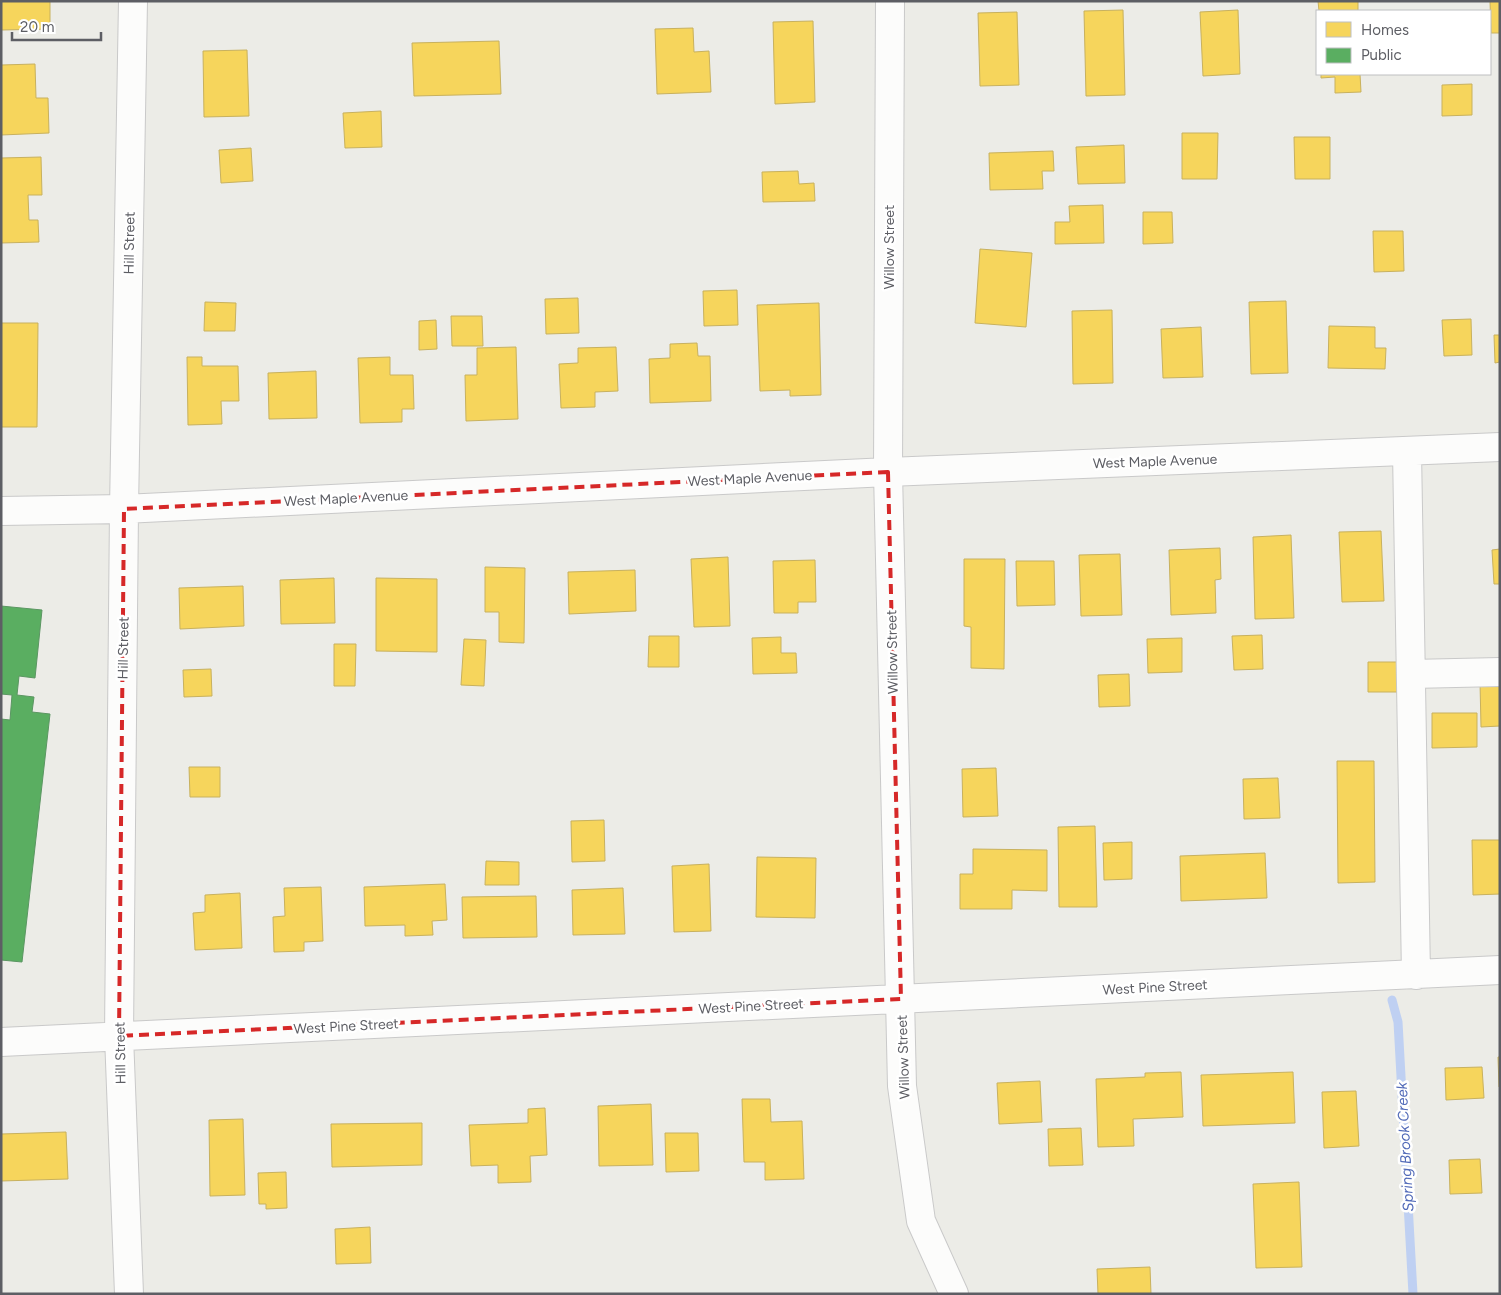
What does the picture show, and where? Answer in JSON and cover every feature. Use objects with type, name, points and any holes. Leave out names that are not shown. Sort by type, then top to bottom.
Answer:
[{"type":"street","name":"Hill Street","points":[[129,1294],[119,1036],[124,509],[133,1]]},
{"type":"street","name":"Willow Street","points":[[890,1],[888,472],[902,1086],[921,1221],[954,1294]]},
{"type":"street","name":"West Maple Avenue","points":[[1,511],[124,509],[888,472],[1500,447]]},
{"type":"street","points":[[1407,451],[1416,975]]},
{"type":"street","points":[[1411,674],[1500,672]]},
{"type":"street","name":"West Pine Street","points":[[1,1042],[1500,970]]},
{"type":"highlighted area","points":[[888,472],[901,999],[119,1036],[124,509]]},
{"type":"building: Homes","points":[[1,1],[50,1],[50,29],[1,30]]},
{"type":"building: Homes","points":[[1318,1],[1358,1],[1358,10],[1319,10]]},
{"type":"building: Homes","points":[[1490,1],[1500,1],[1500,33],[1491,33]]},
{"type":"building: Homes","points":[[1123,10],[1125,95],[1086,96],[1084,11]]},
{"type":"building: Homes","points":[[1238,10],[1240,74],[1203,76],[1200,12]]},
{"type":"building: Homes","points":[[1017,12],[1019,85],[980,86],[978,13]]},
{"type":"building: Homes","points":[[813,21],[815,102],[775,104],[773,22]]},
{"type":"building: Homes","points":[[693,28],[694,52],[709,51],[711,92],[657,94],[655,29]]},
{"type":"building: Homes","points":[[499,41],[501,94],[414,96],[412,43]]},
{"type":"building: Homes","points":[[247,50],[249,116],[204,117],[203,51]]},
{"type":"building: Homes","points":[[35,64],[36,98],[48,98],[49,133],[1,135],[1,65]]},
{"type":"building: Homes","points":[[1321,75],[1360,75],[1361,92],[1335,93],[1335,77],[1321,78]]},
{"type":"building: Homes","points":[[1472,84],[1472,115],[1442,116],[1442,85]]},
{"type":"building: Homes","points":[[381,111],[382,147],[345,148],[343,113]]},
{"type":"building: Homes","points":[[1182,133],[1218,133],[1217,179],[1182,179]]},
{"type":"building: Homes","points":[[1294,137],[1330,137],[1330,179],[1295,179]]},
{"type":"building: Homes","points":[[1124,145],[1125,183],[1078,184],[1076,147]]},
{"type":"building: Homes","points":[[251,148],[253,181],[221,183],[219,150]]},
{"type":"building: Homes","points":[[1053,151],[1054,171],[1042,171],[1043,189],[990,190],[989,153]]},
{"type":"building: Homes","points":[[41,157],[42,195],[28,195],[29,220],[38,220],[39,242],[1,243],[1,158]]},
{"type":"building: Homes","points":[[798,171],[799,184],[814,183],[815,201],[763,202],[762,172]]},
{"type":"building: Homes","points":[[1103,205],[1104,243],[1055,244],[1055,222],[1070,222],[1069,206]]},
{"type":"building: Homes","points":[[1143,212],[1172,212],[1173,243],[1143,244]]},
{"type":"building: Homes","points":[[1373,231],[1403,231],[1404,271],[1374,272]]},
{"type":"building: Homes","points":[[980,249],[1032,253],[1026,327],[975,323]]},
{"type":"building: Homes","points":[[737,290],[738,325],[704,326],[703,291]]},
{"type":"building: Homes","points":[[578,298],[579,333],[546,334],[545,299]]},
{"type":"building: Homes","points":[[1286,301],[1288,373],[1251,374],[1249,302]]},
{"type":"building: Homes","points":[[205,302],[236,303],[235,331],[204,331]]},
{"type":"building: Homes","points":[[819,303],[821,395],[790,396],[790,390],[760,391],[757,305]]},
{"type":"building: Homes","points":[[1112,310],[1113,383],[1073,384],[1072,311]]},
{"type":"building: Homes","points":[[451,316],[482,316],[483,346],[452,346]]},
{"type":"building: Homes","points":[[1471,319],[1472,355],[1444,356],[1442,320]]},
{"type":"building: Homes","points":[[436,320],[437,349],[419,350],[419,321]]},
{"type":"building: Homes","points":[[1,323],[38,323],[37,427],[1,427]]},
{"type":"building: Homes","points":[[1329,326],[1375,327],[1375,348],[1386,348],[1385,369],[1328,368]]},
{"type":"building: Homes","points":[[1201,327],[1203,377],[1163,378],[1161,329]]},
{"type":"building: Homes","points":[[1494,335],[1500,335],[1500,362],[1495,363]]},
{"type":"building: Homes","points":[[697,343],[698,356],[710,356],[711,401],[650,403],[649,359],[670,358],[670,344]]},
{"type":"building: Homes","points":[[516,347],[518,419],[466,421],[465,375],[477,375],[477,348]]},
{"type":"building: Homes","points":[[616,347],[618,391],[595,392],[595,407],[561,408],[559,364],[578,363],[578,348]]},
{"type":"building: Homes","points":[[187,357],[202,357],[202,366],[238,366],[239,401],[221,401],[222,424],[188,425]]},
{"type":"building: Homes","points":[[390,357],[390,375],[413,375],[414,409],[402,409],[402,422],[360,423],[358,358]]},
{"type":"building: Homes","points":[[316,371],[317,418],[269,419],[268,373]]},
{"type":"building: Homes","points":[[1381,531],[1384,601],[1342,602],[1339,532]]},
{"type":"building: Homes","points":[[1291,535],[1294,618],[1255,619],[1253,537]]},
{"type":"building: Homes","points":[[1220,548],[1221,579],[1215,580],[1216,613],[1171,615],[1169,550]]},
{"type":"building: Homes","points":[[1500,549],[1500,584],[1494,584],[1492,550]]},
{"type":"building: Homes","points":[[1120,554],[1122,615],[1081,616],[1079,555]]},
{"type":"building: Homes","points":[[728,557],[730,626],[694,627],[691,559]]},
{"type":"building: Homes","points":[[964,559],[1005,559],[1004,669],[971,668],[971,627],[964,626]]},
{"type":"building: Homes","points":[[815,560],[816,602],[798,602],[798,613],[774,613],[773,561]]},
{"type":"building: Homes","points":[[1016,561],[1054,561],[1055,605],[1017,606]]},
{"type":"building: Homes","points":[[485,567],[525,568],[524,643],[499,642],[499,612],[485,612]]},
{"type":"building: Homes","points":[[635,570],[636,611],[569,614],[568,572]]},
{"type":"building: Homes","points":[[334,578],[335,623],[281,624],[280,580]]},
{"type":"building: Homes","points":[[376,578],[437,579],[437,652],[376,651]]},
{"type":"building: Homes","points":[[243,586],[244,626],[180,629],[179,588]]},
{"type":"building: Homes","points":[[1262,635],[1263,669],[1234,670],[1232,636]]},
{"type":"building: Homes","points":[[649,636],[679,636],[679,667],[648,667]]},
{"type":"building: Homes","points":[[781,637],[781,653],[796,653],[797,673],[753,674],[752,638]]},
{"type":"building: Homes","points":[[1182,638],[1182,672],[1148,673],[1147,639]]},
{"type":"building: Homes","points":[[464,639],[486,640],[484,686],[461,685]]},
{"type":"building: Homes","points":[[334,644],[356,644],[355,686],[334,686]]},
{"type":"building: Homes","points":[[1368,662],[1402,662],[1401,692],[1368,692]]},
{"type":"building: Homes","points":[[211,669],[212,696],[184,697],[183,670]]},
{"type":"building: Homes","points":[[1129,674],[1130,706],[1099,707],[1098,675]]},
{"type":"building: Homes","points":[[1500,681],[1500,726],[1481,727],[1480,682]]},
{"type":"building: Homes","points":[[1432,713],[1477,713],[1477,747],[1432,748]]},
{"type":"building: Homes","points":[[1337,761],[1374,761],[1375,882],[1338,883]]},
{"type":"building: Homes","points":[[189,767],[220,767],[220,797],[190,797]]},
{"type":"building: Homes","points":[[996,768],[998,816],[963,817],[962,769]]},
{"type":"building: Homes","points":[[1278,778],[1280,818],[1244,819],[1243,779]]},
{"type":"building: Homes","points":[[604,820],[605,861],[572,862],[571,821]]},
{"type":"building: Homes","points":[[1095,826],[1097,907],[1059,907],[1058,827]]},
{"type":"building: Homes","points":[[1472,840],[1500,840],[1500,894],[1473,895]]},
{"type":"building: Homes","points":[[1132,842],[1132,879],[1104,880],[1103,843]]},
{"type":"building: Homes","points":[[973,849],[1047,850],[1047,891],[1012,890],[1012,909],[960,909],[960,874],[973,874]]},
{"type":"building: Homes","points":[[1265,853],[1267,898],[1181,901],[1180,856]]},
{"type":"building: Homes","points":[[757,857],[816,858],[815,918],[756,917]]},
{"type":"building: Homes","points":[[486,861],[519,862],[519,885],[485,885]]},
{"type":"building: Homes","points":[[709,864],[711,931],[674,932],[672,866]]},
{"type":"building: Homes","points":[[445,884],[447,920],[432,921],[433,935],[405,936],[405,925],[365,926],[364,887]]},
{"type":"building: Homes","points":[[321,887],[323,941],[304,942],[304,951],[274,952],[273,917],[285,916],[284,888]]},
{"type":"building: Homes","points":[[623,888],[625,934],[573,935],[572,890]]},
{"type":"building: Homes","points":[[240,893],[242,948],[195,950],[193,913],[205,912],[205,895]]},
{"type":"building: Homes","points":[[536,896],[537,937],[463,938],[462,897]]},
{"type":"building: Homes","points":[[1498,1057],[1500,1057],[1500,1087],[1499,1087]]},
{"type":"building: Homes","points":[[1482,1067],[1484,1098],[1446,1100],[1445,1068]]},
{"type":"building: Homes","points":[[1181,1072],[1183,1117],[1133,1119],[1134,1146],[1098,1147],[1096,1079],[1145,1077],[1145,1073]]},
{"type":"building: Homes","points":[[1293,1072],[1295,1123],[1203,1126],[1201,1075]]},
{"type":"building: Homes","points":[[1040,1081],[1042,1122],[999,1124],[997,1083]]},
{"type":"building: Homes","points":[[1356,1091],[1359,1146],[1324,1148],[1322,1092]]},
{"type":"building: Homes","points":[[742,1099],[770,1099],[771,1122],[802,1121],[804,1179],[765,1180],[765,1162],[744,1162]]},
{"type":"building: Homes","points":[[651,1104],[653,1165],[599,1166],[598,1106]]},
{"type":"building: Homes","points":[[545,1108],[547,1155],[530,1156],[531,1182],[498,1183],[498,1165],[471,1166],[469,1125],[528,1123],[528,1109]]},
{"type":"building: Homes","points":[[243,1119],[245,1195],[210,1196],[209,1120]]},
{"type":"building: Homes","points":[[422,1123],[422,1165],[332,1167],[331,1124]]},
{"type":"building: Homes","points":[[1081,1128],[1083,1165],[1049,1166],[1048,1129]]},
{"type":"building: Homes","points":[[66,1132],[68,1179],[1,1181],[1,1134]]},
{"type":"building: Homes","points":[[665,1133],[698,1133],[699,1171],[666,1172]]},
{"type":"building: Homes","points":[[1480,1159],[1482,1193],[1450,1194],[1449,1160]]},
{"type":"building: Homes","points":[[286,1172],[287,1208],[266,1209],[266,1204],[259,1204],[258,1173]]},
{"type":"building: Homes","points":[[1299,1182],[1302,1267],[1256,1268],[1253,1184]]},
{"type":"building: Homes","points":[[370,1227],[371,1263],[336,1264],[335,1229]]},
{"type":"building: Homes","points":[[1150,1267],[1151,1294],[1098,1294],[1097,1269]]},
{"type":"building: Public","points":[[1,606],[42,610],[35,678],[19,676],[17,695],[34,697],[32,712],[50,714],[22,962],[1,960],[1,719],[10,720],[12,695],[1,694]]},
{"type":"waterway","name":"Spring Brook Creek","points":[[1392,1000],[1398,1022],[1413,1294]]}]
